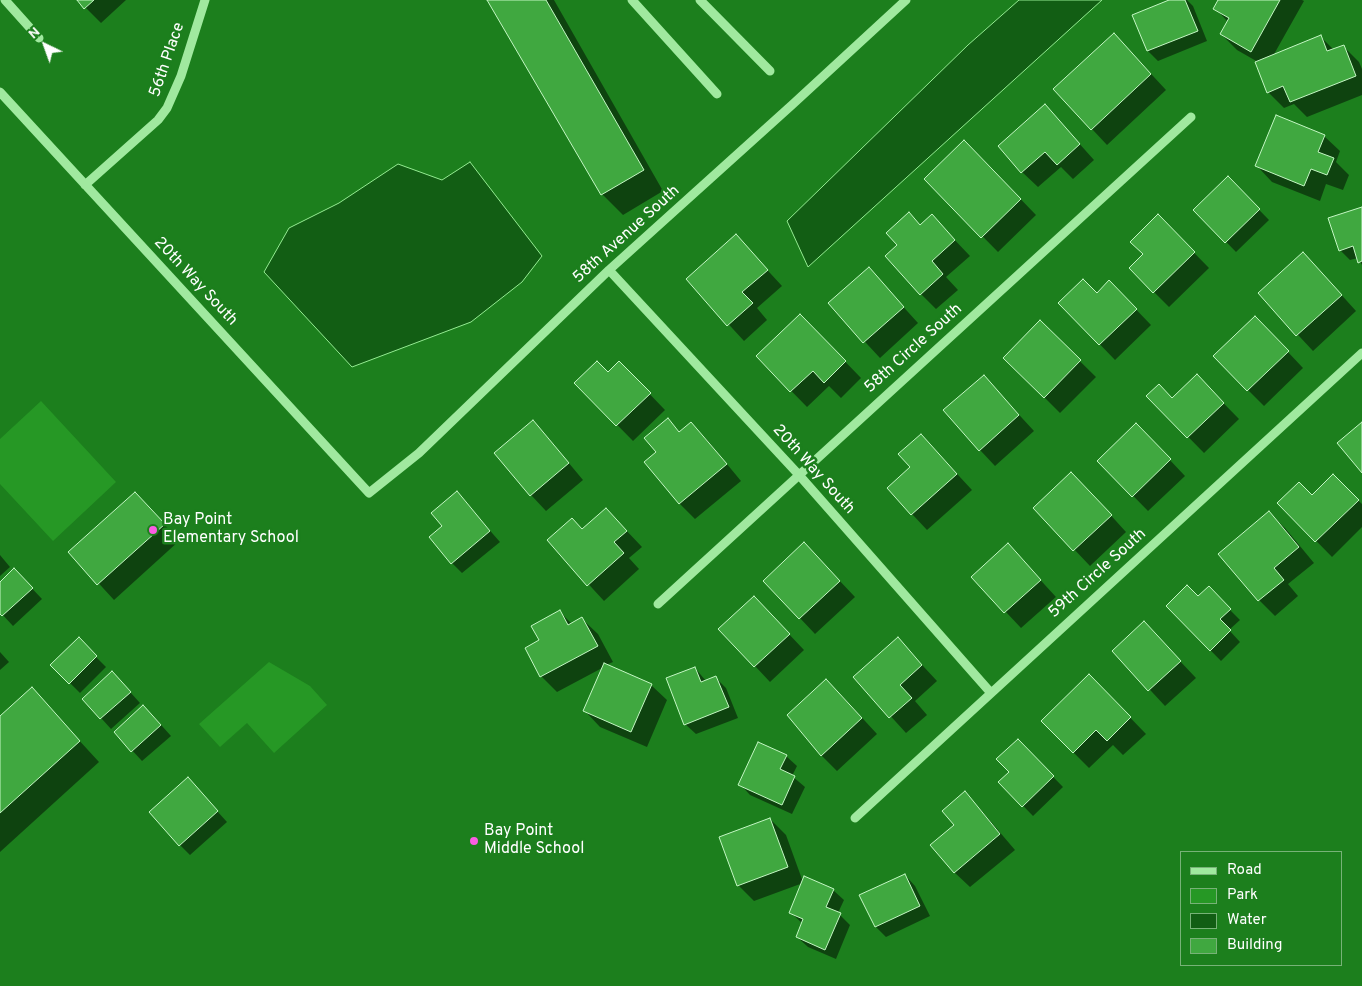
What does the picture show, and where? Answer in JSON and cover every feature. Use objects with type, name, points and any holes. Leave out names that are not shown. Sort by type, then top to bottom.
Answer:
[{"type":"street","points":[[5,0],[39,38]]},
{"type":"street","name":"56th Place","points":[[85,185],[158,120],[167,108],[181,76],[204,0]]},
{"type":"street","points":[[632,0],[718,94]]},
{"type":"street","name":"58th Avenue South","points":[[369,493],[419,453],[609,270],[906,0]]},
{"type":"street","points":[[702,1],[770,71]]},
{"type":"street","name":"20th Way South","points":[[0,92],[369,493]]},
{"type":"street","name":"58th Circle South","points":[[658,604],[1191,117]]},
{"type":"street","name":"20th Way South","points":[[609,270],[799,475],[992,693]]},
{"type":"street","name":"59th Circle South","points":[[855,818],[1362,353]]},
{"type":"green space","points":[[41,401],[116,482],[53,541],[0,484],[0,439]]},
{"type":"green space","points":[[269,662],[310,686],[327,705],[274,753],[247,723],[220,747],[199,724]]},
{"type":"water","points":[[1019,0],[1102,0],[808,267],[787,221],[968,45]]},
{"type":"water","points":[[470,162],[542,256],[522,282],[471,322],[352,367],[264,272],[289,228],[339,203],[398,164],[442,180]]},
{"type":"building","points":[[77,0],[94,0],[84,9]]},
{"type":"building","points":[[487,0],[546,0],[644,170],[601,195]]},
{"type":"building","points":[[1169,0],[1185,0],[1198,31],[1147,51],[1132,15]]},
{"type":"building","points":[[1218,0],[1280,0],[1251,52],[1220,34],[1229,18],[1213,9]]},
{"type":"building","points":[[1114,33],[1151,74],[1091,130],[1053,89]]},
{"type":"building","points":[[1321,35],[1327,51],[1344,45],[1356,76],[1290,102],[1283,86],[1267,93],[1255,62]]},
{"type":"building","points":[[1045,104],[1080,144],[1057,165],[1045,152],[1021,173],[998,146]]},
{"type":"building","points":[[1276,115],[1325,135],[1318,152],[1334,158],[1327,175],[1311,169],[1304,186],[1255,166]]},
{"type":"building","points":[[964,140],[1021,199],[981,238],[924,179]]},
{"type":"building","points":[[1228,176],[1260,209],[1225,243],[1193,210]]},
{"type":"building","points":[[1362,207],[1362,261],[1358,263],[1353,246],[1339,251],[1328,218]]},
{"type":"building","points":[[909,212],[920,225],[932,214],[955,240],[932,261],[943,274],[920,295],[885,256],[897,245],[886,233]]},
{"type":"building","points":[[1158,214],[1195,252],[1153,293],[1129,268],[1143,254],[1130,242]]},
{"type":"building","points":[[736,234],[768,270],[742,292],[753,303],[727,326],[686,279]]},
{"type":"building","points":[[1303,252],[1342,295],[1296,336],[1258,293]]},
{"type":"building","points":[[869,267],[904,307],[863,343],[828,303]]},
{"type":"building","points":[[1083,279],[1097,293],[1109,280],[1137,309],[1099,345],[1058,303]]},
{"type":"building","points":[[800,314],[846,361],[824,383],[813,371],[790,392],[756,356]]},
{"type":"building","points":[[1255,316],[1289,351],[1247,391],[1213,356]]},
{"type":"building","points":[[1040,320],[1081,360],[1044,398],[1003,358]]},
{"type":"building","points":[[597,361],[608,372],[619,361],[651,393],[616,426],[574,383]]},
{"type":"building","points":[[1197,374],[1224,403],[1187,438],[1146,396],[1159,384],[1172,398]]},
{"type":"building","points":[[984,375],[1019,415],[979,451],[943,410]]},
{"type":"building","points":[[668,418],[679,432],[691,422],[727,464],[679,504],[644,462],[656,452],[644,438]]},
{"type":"building","points":[[533,420],[569,463],[530,496],[494,453]]},
{"type":"building","points":[[1362,422],[1362,473],[1337,443]]},
{"type":"building","points":[[1136,423],[1171,459],[1132,497],[1097,461]]},
{"type":"building","points":[[921,434],[957,474],[911,515],[887,488],[910,467],[898,454]]},
{"type":"building","points":[[1071,472],[1112,515],[1073,551],[1033,508]]},
{"type":"building","points":[[1333,474],[1359,500],[1315,542],[1277,503],[1299,482],[1312,495]]},
{"type":"building","points":[[457,491],[490,531],[451,564],[429,537],[442,526],[431,513]]},
{"type":"building","points":[[135,492],[165,524],[97,585],[68,552]]},
{"type":"building","points":[[606,508],[627,531],[614,542],[624,553],[587,586],[547,540],[572,518],[582,529]]},
{"type":"building","points":[[1269,511],[1299,547],[1274,568],[1284,580],[1258,601],[1218,554]]},
{"type":"building","points":[[804,542],[840,581],[799,619],[763,581]]},
{"type":"building","points":[[1008,543],[1041,580],[1004,613],[971,577]]},
{"type":"building","points":[[14,568],[33,588],[2,616],[0,614],[0,582]]},
{"type":"building","points":[[1187,585],[1198,596],[1209,586],[1231,609],[1220,619],[1231,630],[1210,651],[1166,606]]},
{"type":"building","points":[[754,596],[790,634],[754,667],[718,629]]},
{"type":"building","points":[[560,610],[568,625],[582,617],[598,646],[540,677],[525,648],[539,640],[531,626]]},
{"type":"building","points":[[1144,621],[1181,661],[1148,691],[1112,651]]},
{"type":"building","points":[[79,637],[97,656],[69,684],[50,665]]},
{"type":"building","points":[[898,637],[922,665],[900,685],[912,698],[889,718],[853,677]]},
{"type":"building","points":[[604,663],[652,684],[631,732],[583,711]]},
{"type":"building","points":[[695,667],[701,682],[716,676],[729,707],[684,725],[666,678]]},
{"type":"building","points":[[112,671],[131,692],[100,719],[82,699]]},
{"type":"building","points":[[1089,674],[1131,717],[1107,741],[1096,730],[1073,753],[1041,721]]},
{"type":"building","points":[[826,679],[862,718],[821,756],[787,715]]},
{"type":"building","points":[[32,687],[80,741],[0,813],[0,716]]},
{"type":"building","points":[[143,705],[161,725],[131,752],[114,732]]},
{"type":"building","points":[[1018,739],[1054,776],[1022,807],[998,782],[1009,772],[996,759]]},
{"type":"building","points":[[758,742],[787,755],[780,769],[795,776],[782,805],[738,785]]},
{"type":"building","points":[[188,777],[218,811],[179,846],[149,812]]},
{"type":"building","points":[[965,791],[1000,834],[954,873],[930,845],[954,825],[942,811]]},
{"type":"building","points":[[770,818],[788,867],[737,886],[719,837]]},
{"type":"building","points":[[905,874],[920,906],[875,927],[859,895]]},
{"type":"building","points":[[804,876],[834,889],[826,907],[841,913],[825,950],[796,937],[803,919],[789,913]]},
{"type":"place","name":"Bay Point Elementary School","points":[[153,530]]},
{"type":"place","name":"Bay Point Middle School","points":[[474,841]]}]
